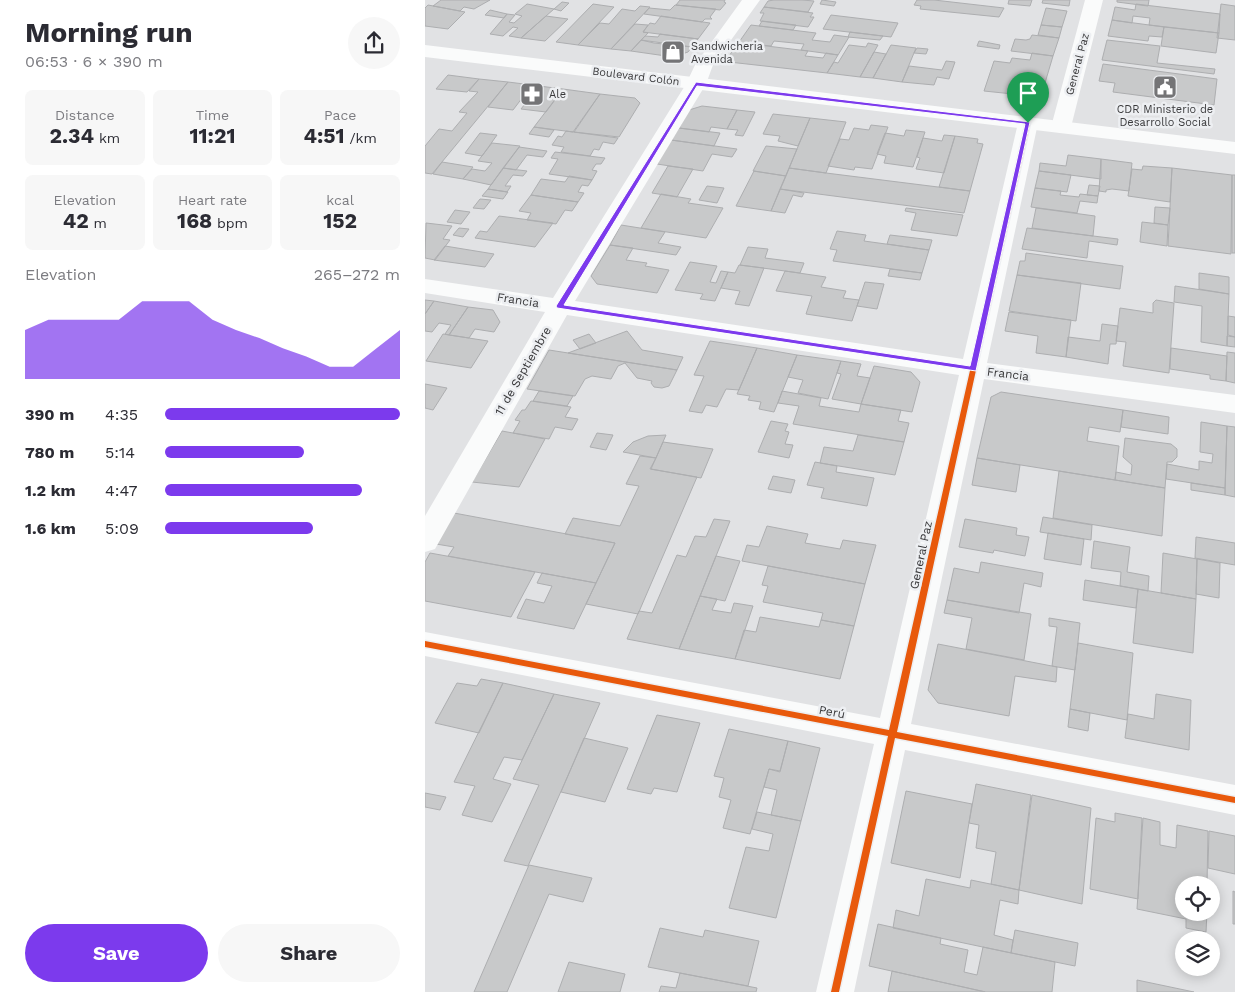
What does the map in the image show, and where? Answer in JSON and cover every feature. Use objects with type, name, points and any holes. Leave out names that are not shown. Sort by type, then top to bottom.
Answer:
[{"type":"street","name":"11 de Septiembre","points":[[425,540],[560,306],[696,84],[704,64],[751,0]]},
{"type":"street","name":"General Paz","points":[[1061,127],[1094,0]]},
{"type":"street","name":"Boulevard Colón","points":[[425,51],[1235,148]]},
{"type":"street","name":"General Paz","points":[[835,992],[1028,123]]},
{"type":"street","name":"Francia","points":[[425,286],[973,369],[1235,404]]},
{"type":"street","name":"Perú","points":[[425,644],[893,736],[1235,800]]},
{"type":"building","points":[[441,0],[490,0],[474,9],[464,7],[460,11],[433,6]]},
{"type":"building","points":[[680,0],[725,0],[724,2],[726,3],[720,10],[676,5]]},
{"type":"building","points":[[822,0],[836,2],[834,6],[820,4]]},
{"type":"building","points":[[917,0],[934,0],[1004,8],[999,17],[920,9],[921,6],[914,5]]},
{"type":"building","points":[[1009,0],[1032,0],[1030,6],[1008,4]]},
{"type":"building","points":[[1043,0],[1070,0],[1069,6],[1042,3]]},
{"type":"building","points":[[1117,0],[1149,0],[1148,6],[1117,2]]},
{"type":"building","points":[[768,1],[814,1],[808,12],[764,7]]},
{"type":"building","points":[[562,2],[569,3],[561,11],[554,9]]},
{"type":"building","points":[[527,4],[554,9],[521,38],[509,36],[518,28],[513,27],[503,36],[490,34],[507,14],[515,15],[509,22],[514,23],[522,16],[515,14]]},
{"type":"building","points":[[593,4],[614,7],[578,45],[556,42]]},
{"type":"building","points":[[1136,4],[1220,14],[1219,33],[1149,25],[1150,18],[1133,16],[1132,23],[1112,20],[1115,7],[1135,10]]},
{"type":"building","points":[[1221,4],[1235,6],[1235,40],[1217,38]]},
{"type":"building","points":[[428,5],[465,12],[448,29],[425,26],[425,8]]},
{"type":"building","points":[[675,5],[716,9],[710,17],[712,19],[705,19],[702,22],[644,14],[649,8],[670,10]]},
{"type":"building","points":[[640,6],[650,7],[611,49],[578,45],[600,23],[609,24],[622,9],[635,11]]},
{"type":"building","points":[[764,7],[813,13],[810,17],[814,17],[808,27],[760,21],[764,13],[760,13]]},
{"type":"building","points":[[1046,8],[1067,11],[1062,27],[1041,25]]},
{"type":"building","points":[[490,10],[507,14],[504,18],[485,15]]},
{"type":"building","points":[[831,15],[898,23],[891,37],[823,29]]},
{"type":"building","points":[[546,16],[568,19],[545,41],[521,38]]},
{"type":"building","points":[[661,16],[710,23],[698,39],[643,32],[650,23],[655,24]]},
{"type":"building","points":[[1112,20],[1164,27],[1162,37],[1149,36],[1148,41],[1108,36]]},
{"type":"building","points":[[762,21],[796,25],[793,30],[759,26]]},
{"type":"building","points":[[635,24],[648,25],[643,32],[648,33],[631,51],[611,49]]},
{"type":"building","points":[[751,25],[816,33],[812,40],[830,42],[834,35],[849,37],[838,55],[801,50],[804,44],[774,41],[771,46],[742,43],[740,46],[737,45]]},
{"type":"building","points":[[1041,25],[1062,27],[1059,38],[1038,35]]},
{"type":"building","points":[[1164,27],[1219,33],[1216,53],[1161,46]]},
{"type":"building","points":[[850,32],[883,36],[880,40],[848,37]]},
{"type":"building","points":[[660,34],[698,39],[692,47],[641,40],[645,36],[658,37]]},
{"type":"building","points":[[1032,35],[1059,38],[1053,56],[1011,51],[1015,39],[1026,40],[1030,39]]},
{"type":"building","points":[[641,40],[692,47],[688,52],[673,57],[631,51]]},
{"type":"building","points":[[1107,40],[1160,46],[1157,63],[1215,69],[1214,74],[1102,60]]},
{"type":"building","points":[[979,41],[1000,45],[999,49],[977,46]]},
{"type":"building","points":[[742,43],[808,51],[805,56],[823,58],[826,53],[838,55],[827,73],[729,62],[726,60],[737,45],[740,46]]},
{"type":"building","points":[[868,43],[878,45],[860,77],[827,73],[834,62],[838,63],[849,45],[866,47]]},
{"type":"building","points":[[891,45],[916,48],[902,82],[873,78]]},
{"type":"building","points":[[917,48],[928,49],[926,54],[914,53]]},
{"type":"building","points":[[874,52],[886,54],[873,78],[860,77]]},
{"type":"building","points":[[1032,53],[1053,56],[1042,93],[1032,96],[984,91],[994,61],[1010,63],[1012,58],[1030,60]]},
{"type":"building","points":[[946,61],[955,62],[949,79],[937,77],[934,85],[902,82],[909,66],[942,70]]},
{"type":"building","name":"CDR Ministerio de Desarrollo Social","points":[[1103,64],[1217,79],[1214,105],[1113,92],[1115,83],[1099,81]]},
{"type":"building","points":[[448,75],[479,79],[467,92],[436,89]]},
{"type":"building","points":[[479,79],[508,82],[432,174],[425,173],[425,146],[439,129],[452,131],[467,113],[459,112],[478,92],[469,91]]},
{"type":"building","points":[[508,82],[532,85],[513,110],[488,107]]},
{"type":"building","points":[[539,86],[563,89],[546,112],[521,109]]},
{"type":"building","points":[[563,89],[600,94],[573,132],[534,127]]},
{"type":"building","points":[[600,94],[635,98],[640,103],[619,137],[574,132]]},
{"type":"building","points":[[702,106],[737,110],[727,129],[711,127],[709,132],[679,128],[689,110]]},
{"type":"building","points":[[737,110],[755,112],[743,136],[735,135],[738,130],[727,129]]},
{"type":"building","points":[[773,114],[810,118],[798,146],[778,141],[780,136],[763,134]]},
{"type":"building","points":[[810,118],[846,122],[826,173],[789,168]]},
{"type":"building","points":[[871,125],[888,127],[872,169],[855,167],[854,170],[828,166],[840,139],[849,140],[854,128],[869,130]]},
{"type":"building","points":[[534,127],[554,130],[549,137],[529,134]]},
{"type":"building","points":[[679,128],[720,133],[714,146],[671,140]]},
{"type":"building","points":[[906,130],[925,132],[913,167],[884,163],[886,156],[877,154],[885,133],[904,136]]},
{"type":"building","points":[[566,131],[618,138],[614,144],[603,142],[599,150],[594,149],[590,156],[561,152],[564,147],[552,145],[558,136],[562,137]]},
{"type":"building","points":[[480,133],[497,135],[482,156],[465,153]]},
{"type":"building","points":[[944,135],[955,136],[944,173],[916,169],[920,158],[917,157],[923,138],[942,141]]},
{"type":"building","points":[[955,136],[978,139],[977,143],[983,144],[970,191],[939,187]]},
{"type":"building","points":[[671,140],[737,149],[732,157],[712,154],[703,171],[657,164]]},
{"type":"building","points":[[492,143],[520,146],[491,185],[463,179],[472,169],[485,171],[492,163],[478,161]]},
{"type":"building","points":[[766,146],[797,149],[786,176],[753,171]]},
{"type":"building","points":[[519,147],[547,151],[543,157],[527,155],[516,170],[503,168]]},
{"type":"building","points":[[555,152],[605,158],[601,164],[596,164],[592,170],[597,171],[592,180],[549,174],[558,159],[551,158]]},
{"type":"building","points":[[1068,155],[1101,159],[1101,179],[1039,171],[1040,163],[1066,166]]},
{"type":"building","points":[[1101,159],[1132,163],[1129,191],[1112,189],[1106,190],[1106,192],[1099,191]]},
{"type":"building","points":[[442,162],[473,167],[463,179],[433,174]]},
{"type":"building","points":[[668,166],[693,169],[677,197],[652,193]]},
{"type":"building","points":[[1143,166],[1172,168],[1170,202],[1128,196],[1132,169],[1142,170]]},
{"type":"building","points":[[503,168],[527,171],[523,176],[513,175],[505,186],[511,186],[507,192],[488,189]]},
{"type":"building","points":[[789,168],[970,191],[964,213],[780,189]]},
{"type":"building","points":[[1172,168],[1232,175],[1231,254],[1168,246]]},
{"type":"building","points":[[754,171],[786,176],[771,211],[736,206]]},
{"type":"building","points":[[1039,171],[1071,175],[1067,192],[1035,188]]},
{"type":"building","points":[[1232,175],[1235,175],[1235,253],[1232,253]]},
{"type":"building","points":[[569,176],[592,180],[588,186],[582,185],[578,192],[584,193],[578,202],[531,195],[541,179],[565,182]]},
{"type":"building","points":[[1089,185],[1100,186],[1098,196],[1087,195]]},
{"type":"building","points":[[707,186],[724,188],[717,203],[699,200]]},
{"type":"building","points":[[1035,188],[1061,191],[1060,195],[1079,197],[1080,194],[1098,196],[1097,203],[1080,201],[1077,213],[1031,207]]},
{"type":"building","points":[[488,189],[508,192],[503,199],[482,196]]},
{"type":"building","points":[[780,189],[804,193],[802,197],[793,195],[785,213],[771,211]]},
{"type":"building","points":[[661,194],[691,199],[688,203],[723,208],[706,238],[641,228]]},
{"type":"building","points":[[531,195],[578,202],[572,211],[565,210],[556,224],[527,220],[531,213],[519,211]]},
{"type":"building","points":[[480,199],[491,200],[484,209],[473,208]]},
{"type":"building","points":[[1155,207],[1170,208],[1168,225],[1154,223]]},
{"type":"building","points":[[906,208],[963,215],[957,236],[911,230],[916,213],[905,211]]},
{"type":"building","points":[[1036,208],[1095,216],[1093,236],[1032,228]]},
{"type":"building","points":[[455,210],[470,212],[461,224],[447,222]]},
{"type":"building","points":[[499,216],[553,223],[535,247],[475,238],[480,231],[487,232]]},
{"type":"building","points":[[1142,222],[1168,225],[1167,246],[1140,242]]},
{"type":"building","points":[[426,223],[452,226],[443,239],[450,240],[435,260],[425,258]]},
{"type":"building","points":[[621,225],[665,232],[658,243],[681,247],[676,255],[610,245]]},
{"type":"building","points":[[459,228],[469,229],[463,237],[453,235]]},
{"type":"building","points":[[1027,228],[1118,239],[1117,245],[1089,241],[1087,258],[1022,249]]},
{"type":"building","points":[[837,231],[866,235],[864,241],[929,250],[922,273],[833,261],[837,250],[830,249]]},
{"type":"building","points":[[890,235],[932,240],[929,250],[887,244]]},
{"type":"building","points":[[610,245],[633,248],[626,260],[647,263],[645,266],[669,270],[657,293],[597,284],[591,276]]},
{"type":"building","points":[[445,246],[494,254],[485,267],[434,260]]},
{"type":"building","points":[[748,247],[768,249],[765,258],[804,263],[800,273],[740,265]]},
{"type":"building","points":[[1026,253],[1123,266],[1120,289],[1017,275],[1020,261],[1025,261]]},
{"type":"building","points":[[690,262],[717,266],[710,282],[716,283],[721,271],[728,272],[715,301],[700,299],[703,294],[675,290]]},
{"type":"building","points":[[739,265],[764,268],[749,306],[735,304],[740,291],[721,288],[728,272],[735,273]]},
{"type":"building","points":[[890,269],[922,273],[920,280],[888,276]]},
{"type":"building","points":[[785,271],[826,277],[821,287],[846,291],[843,298],[859,300],[852,321],[806,314],[812,296],[776,291]]},
{"type":"building","points":[[1199,273],[1229,277],[1229,294],[1199,289]]},
{"type":"building","points":[[1017,275],[1081,283],[1076,321],[1009,311]]},
{"type":"building","points":[[865,282],[884,284],[877,309],[857,306]]},
{"type":"building","points":[[1175,286],[1229,294],[1227,346],[1201,342],[1202,306],[1174,302]]},
{"type":"building","points":[[425,300],[434,301],[425,314]]},
{"type":"building","points":[[1156,300],[1174,303],[1169,373],[1123,366],[1126,342],[1116,341],[1120,308],[1153,313],[1153,303]]},
{"type":"building","points":[[434,301],[468,307],[449,335],[445,334],[451,325],[439,323],[432,332],[425,331],[425,314]]},
{"type":"building","points":[[468,307],[493,310],[500,322],[494,332],[475,329],[469,338],[449,335]]},
{"type":"building","points":[[1009,312],[1071,320],[1066,357],[1036,353],[1038,336],[1005,331]]},
{"type":"building","points":[[1228,316],[1235,317],[1235,337],[1228,335]]},
{"type":"building","points":[[1102,324],[1118,326],[1116,344],[1110,344],[1108,364],[1066,357],[1068,337],[1100,341]]},
{"type":"building","points":[[627,331],[642,350],[683,357],[677,370],[568,353]]},
{"type":"building","points":[[443,334],[488,341],[471,368],[426,361]]},
{"type":"building","points":[[589,334],[596,343],[580,349],[573,340]]},
{"type":"building","points":[[1227,336],[1235,337],[1235,347],[1227,346]]},
{"type":"building","points":[[710,341],[757,348],[739,390],[726,389],[717,407],[706,405],[702,413],[689,411],[704,376],[694,375]]},
{"type":"building","points":[[757,348],[797,355],[774,412],[759,409],[761,402],[748,400],[750,396],[737,394]]},
{"type":"building","points":[[1171,348],[1227,356],[1226,381],[1210,379],[1210,375],[1170,369]]},
{"type":"building","points":[[549,350],[677,370],[669,386],[662,388],[654,387],[651,383],[652,381],[637,378],[625,363],[618,366],[611,379],[592,376],[585,379],[575,396],[527,389]]},
{"type":"building","points":[[1227,352],[1235,353],[1235,383],[1226,381]]},
{"type":"building","points":[[797,355],[841,361],[828,399],[798,393],[803,380],[788,377]]},
{"type":"building","points":[[841,361],[861,364],[857,376],[870,378],[861,404],[832,399],[841,374],[837,373]]},
{"type":"building","points":[[874,366],[911,372],[920,382],[912,412],[861,404]]},
{"type":"building","points":[[425,384],[447,388],[433,410],[425,408]]},
{"type":"building","points":[[539,391],[573,396],[567,406],[533,401]]},
{"type":"building","points":[[782,391],[821,398],[819,406],[859,412],[861,404],[901,410],[898,421],[909,423],[904,442],[793,424],[799,406],[778,403]]},
{"type":"building","points":[[1001,392],[1123,410],[1120,432],[1089,427],[1087,441],[1119,446],[1115,480],[977,458],[991,397]]},
{"type":"building","points":[[531,401],[571,407],[565,417],[578,419],[572,430],[555,427],[549,439],[513,433],[520,421],[515,420]]},
{"type":"building","points":[[1123,410],[1169,417],[1168,434],[1121,427]]},
{"type":"building","points":[[771,421],[788,424],[785,431],[789,432],[785,444],[793,445],[789,458],[758,452]]},
{"type":"building","points":[[1201,422],[1227,426],[1225,488],[1166,479],[1167,464],[1199,470],[1199,461],[1212,463],[1213,454],[1200,452]]},
{"type":"building","points":[[1227,426],[1235,427],[1235,497],[1225,495]]},
{"type":"building","points":[[502,431],[545,439],[519,487],[472,482]]},
{"type":"building","points":[[597,433],[613,435],[606,450],[590,447]]},
{"type":"building","points":[[666,435],[656,458],[623,452],[633,442],[648,436]]},
{"type":"building","points":[[858,435],[904,442],[895,475],[820,463],[824,447],[853,451]]},
{"type":"building","points":[[1125,438],[1171,444],[1177,449],[1177,457],[1172,462],[1167,462],[1165,488],[1115,480],[1116,472],[1131,475],[1132,465],[1123,457]]},
{"type":"building","points":[[663,442],[713,449],[701,478],[651,469]]},
{"type":"building","points":[[640,456],[656,458],[650,469],[697,477],[638,614],[586,604],[615,543],[565,534],[573,518],[620,526],[639,486],[626,484]]},
{"type":"building","points":[[977,458],[1020,465],[1016,492],[972,485]]},
{"type":"building","points":[[815,462],[837,466],[836,472],[874,478],[867,506],[821,498],[824,488],[807,485]]},
{"type":"building","points":[[1059,471],[1165,488],[1162,536],[1053,518]]},
{"type":"building","points":[[773,476],[795,480],[791,493],[768,489]]},
{"type":"building","points":[[1191,483],[1225,488],[1225,495],[1191,490]]},
{"type":"building","points":[[454,513],[615,543],[596,583],[448,556],[454,547],[436,544]]},
{"type":"building","points":[[1043,517],[1092,525],[1091,540],[1040,532]]},
{"type":"building","points":[[714,519],[730,521],[679,649],[627,639],[639,611],[652,613],[677,555],[686,557],[695,536],[706,537]]},
{"type":"building","points":[[965,519],[1017,528],[1016,535],[1029,537],[1025,556],[994,550],[993,553],[959,547]]},
{"type":"building","points":[[767,526],[808,534],[805,543],[840,549],[843,540],[876,545],[865,584],[742,561],[747,545],[759,547]]},
{"type":"building","points":[[1048,533],[1084,539],[1081,565],[1044,559]]},
{"type":"building","points":[[1196,537],[1235,543],[1235,565],[1195,558]]},
{"type":"building","points":[[1094,541],[1130,547],[1127,572],[1149,576],[1148,591],[1120,586],[1121,572],[1091,568]]},
{"type":"building","points":[[430,553],[535,572],[511,617],[425,601],[425,562]]},
{"type":"building","points":[[1163,553],[1197,559],[1196,599],[1161,593]]},
{"type":"building","points":[[716,556],[740,561],[725,601],[700,596]]},
{"type":"building","points":[[1197,559],[1220,563],[1219,598],[1196,594]]},
{"type":"building","points":[[981,562],[1043,573],[1041,587],[1024,583],[1019,613],[947,600],[954,568],[979,573]]},
{"type":"building","points":[[768,566],[865,584],[854,626],[821,620],[823,613],[763,602],[768,586],[762,585]]},
{"type":"building","points":[[542,573],[596,583],[574,629],[517,618],[526,599],[544,603],[552,586],[537,583]]},
{"type":"building","points":[[1085,580],[1138,589],[1136,608],[1083,600]]},
{"type":"building","points":[[1138,589],[1196,599],[1193,653],[1133,643]]},
{"type":"building","points":[[700,596],[717,599],[712,610],[731,613],[734,603],[753,606],[735,659],[679,649]]},
{"type":"building","points":[[947,600],[1031,614],[1024,660],[966,649],[972,618],[944,613]]},
{"type":"building","points":[[760,617],[819,627],[821,620],[854,626],[840,679],[735,659],[744,630],[756,632]]},
{"type":"building","points":[[1049,618],[1080,623],[1075,670],[1052,666],[1057,627],[1049,626]]},
{"type":"building","points":[[1078,643],[1133,653],[1127,720],[1070,709]]},
{"type":"building","points":[[938,644],[1057,667],[1056,682],[1015,676],[1009,716],[938,703],[928,690]]},
{"type":"building","points":[[481,679],[503,683],[479,733],[435,723],[457,683],[477,686]]},
{"type":"building","points":[[503,683],[554,694],[522,760],[504,757],[493,779],[511,784],[492,822],[462,815],[475,786],[454,782]]},
{"type":"building","points":[[554,694],[600,703],[528,866],[504,861],[539,785],[513,779]]},
{"type":"building","points":[[1156,694],[1191,700],[1189,750],[1125,738],[1128,714],[1154,719]]},
{"type":"building","points":[[1070,709],[1090,713],[1088,731],[1068,727]]},
{"type":"building","points":[[657,715],[700,723],[677,792],[654,788],[651,794],[627,789]]},
{"type":"building","points":[[729,729],[788,741],[780,771],[769,769],[750,834],[723,828],[731,800],[719,797],[724,778],[714,776]]},
{"type":"building","points":[[584,738],[628,748],[605,802],[561,792]]},
{"type":"building","points":[[788,741],[820,748],[801,821],[771,815],[777,790],[764,787],[769,769],[780,772]]},
{"type":"building","points":[[976,784],[1031,795],[1019,890],[991,884],[996,852],[976,848],[979,825],[969,823]]},
{"type":"building","points":[[906,791],[972,804],[960,878],[891,863]]},
{"type":"building","points":[[425,793],[446,797],[440,810],[425,807]]},
{"type":"building","points":[[1032,795],[1091,808],[1082,904],[1019,890]]},
{"type":"building","points":[[757,812],[801,821],[776,918],[729,908],[746,847],[769,851],[773,834],[752,829]]},
{"type":"building","points":[[1115,813],[1142,818],[1138,899],[1090,889],[1096,818],[1115,822]]},
{"type":"building","points":[[1143,818],[1160,822],[1160,845],[1176,848],[1177,825],[1208,831],[1207,876],[1175,876],[1175,917],[1137,909]]},
{"type":"building","points":[[1209,831],[1235,836],[1235,874],[1208,868]]},
{"type":"building","points":[[529,865],[592,878],[583,902],[549,894],[507,992],[474,992]]},
{"type":"building","points":[[926,879],[970,888],[971,880],[1019,890],[1018,904],[1000,900],[994,935],[1013,940],[1011,953],[893,928],[896,910],[919,916]]},
{"type":"building","points":[[1233,891],[1235,892],[1235,924],[1233,924]]},
{"type":"building","points":[[1186,921],[1207,921],[1206,931],[1186,928]]},
{"type":"building","points":[[878,924],[941,938],[940,944],[968,950],[964,972],[977,975],[983,947],[1055,962],[1052,992],[986,992],[869,966]]},
{"type":"building","points":[[660,928],[703,937],[705,930],[759,941],[748,986],[648,967]]},
{"type":"building","points":[[1015,930],[1078,943],[1075,966],[1011,953]]},
{"type":"building","points":[[569,962],[625,974],[620,992],[558,992]]},
{"type":"building","points":[[892,971],[985,992],[888,992]]},
{"type":"building","points":[[680,973],[757,988],[756,992],[659,992],[661,986],[676,988]]},
{"type":"building","points":[[1137,980],[1194,992],[1137,992]]},
{"type":"cycle path","points":[[835,992],[1028,123]]},
{"type":"cycle path","points":[[425,644],[1235,800]]},
{"type":"place","name":"Sandwicheria Avenida","points":[[673,52]]},
{"type":"place","name":"CDR Ministerio de Desarrollo Social","points":[[1165,87]]},
{"type":"place","name":"Ale","points":[[532,94]]},
{"type":"route","points":[[696,84],[1028,123],[973,369],[560,306],[696,84]]}]
